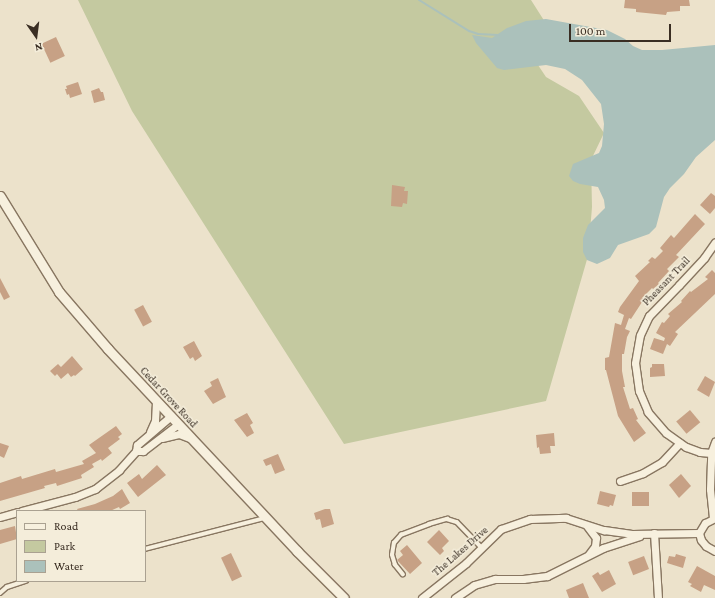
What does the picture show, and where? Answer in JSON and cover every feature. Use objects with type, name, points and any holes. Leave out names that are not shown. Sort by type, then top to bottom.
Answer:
[{"type":"main road","name":"Cedar Grove Road","points":[[0,196],[59,292],[108,349],[266,518],[344,598]]},
{"type":"street","name":"Pheasant Trail","points":[[711,453],[700,452],[680,443],[666,434],[648,412],[639,391],[635,363],[640,335],[649,316],[684,280],[715,242]]},
{"type":"street","points":[[149,435],[155,421],[156,400]]},
{"type":"street","points":[[26,510],[74,497],[94,489],[119,470],[136,451],[137,445],[171,416]]},
{"type":"street","points":[[136,451],[143,451],[178,424]]},
{"type":"street","points":[[154,442],[174,434],[192,439]]},
{"type":"street","points":[[715,442],[711,453],[710,489],[714,518],[705,523],[699,533],[701,540],[706,546],[715,551]]},
{"type":"street","points":[[620,481],[643,473],[662,462],[680,443]]},
{"type":"street","points":[[0,517],[16,512]]},
{"type":"street","name":"The Lakes Drive","points":[[422,598],[466,563],[501,529],[530,520],[566,518],[604,530],[645,534],[699,533]]},
{"type":"street","points":[[585,524],[592,530],[596,538],[595,546],[588,556]]},
{"type":"street","points":[[654,533],[658,598]]},
{"type":"street","name":"The Lakes Drive","points":[[455,598],[474,585],[495,579],[522,580],[547,576],[603,548],[645,534]]},
{"type":"lane","points":[[146,549],[266,518]]},
{"type":"lane","points":[[403,575],[396,565],[392,555],[394,543],[401,535],[429,524],[447,519],[457,522],[482,548]]},
{"type":"lane","points":[[0,593],[7,587],[23,582]]},
{"type":"green space","points":[[78,0],[531,0],[545,22],[528,50],[546,77],[579,96],[604,133],[591,160],[592,207],[588,256],[546,401],[344,444],[132,111]]},
{"type":"water","points":[[546,19],[607,30],[642,50],[662,50],[715,45],[715,140],[696,157],[684,174],[670,188],[664,197],[656,227],[649,234],[618,245],[610,258],[597,264],[587,260],[583,252],[583,238],[588,225],[605,208],[604,200],[598,187],[580,184],[573,181],[569,176],[573,164],[599,153],[602,146],[604,124],[601,104],[582,80],[565,69],[546,65],[504,70],[497,68],[476,43],[472,35],[492,38],[507,28],[526,21]]},
{"type":"building","points":[[625,0],[689,0],[690,6],[680,6],[680,11],[667,12],[666,15],[636,12],[636,9],[624,8]]},
{"type":"building","points":[[56,37],[65,56],[50,63],[41,44]]},
{"type":"building","points":[[78,82],[82,94],[70,98],[65,89],[67,89],[66,86]]},
{"type":"building","points":[[99,88],[101,92],[103,92],[105,100],[94,103],[91,91]]},
{"type":"building","points":[[392,185],[405,187],[404,191],[408,191],[407,204],[403,203],[402,207],[391,206]]},
{"type":"building","points":[[711,193],[715,196],[715,208],[710,214],[700,205]]},
{"type":"building","points":[[695,214],[705,224],[676,255],[679,257],[667,269],[669,271],[658,283],[659,284],[653,289],[652,288],[642,298],[644,299],[631,319],[629,318],[625,329],[630,331],[627,337],[624,354],[622,354],[622,371],[625,387],[623,387],[630,409],[633,408],[638,419],[636,420],[646,433],[634,442],[618,416],[605,370],[605,358],[609,357],[615,323],[621,325],[624,315],[618,312],[620,307],[639,281],[635,276],[650,262],[648,261],[652,257],[655,259],[663,251],[660,248],[671,235],[674,238]]},
{"type":"building","points":[[712,270],[715,273],[715,294],[675,332],[678,334],[670,346],[667,344],[663,354],[650,349],[654,338],[664,341],[665,338],[656,333],[662,322],[664,323],[670,316],[668,314],[682,302],[681,301],[690,291],[691,292],[708,279],[705,277]]},
{"type":"building","points":[[0,278],[10,297],[4,300],[0,292]]},
{"type":"building","points":[[143,305],[152,322],[143,326],[134,310]]},
{"type":"building","points":[[194,341],[202,356],[195,361],[193,357],[190,359],[183,347]]},
{"type":"building","points":[[72,356],[83,369],[75,376],[74,375],[71,377],[68,373],[61,379],[57,374],[55,376],[50,371],[58,364],[61,367]]},
{"type":"building","points":[[652,364],[664,364],[665,376],[650,377],[650,368],[652,367]]},
{"type":"building","points":[[705,376],[715,382],[709,397],[697,390]]},
{"type":"building","points":[[218,378],[226,397],[213,404],[204,391],[212,386],[210,382]]},
{"type":"building","points":[[690,410],[700,422],[686,434],[676,422]]},
{"type":"building","points":[[247,413],[253,423],[250,425],[254,433],[247,437],[234,420]]},
{"type":"building","points":[[116,426],[122,434],[118,437],[120,439],[108,448],[112,453],[102,461],[101,459],[92,464],[94,467],[81,475],[82,478],[57,486],[56,483],[44,486],[45,488],[0,501],[0,483],[21,476],[22,479],[55,469],[56,472],[84,464],[82,461],[96,453],[89,445]]},
{"type":"building","points":[[554,433],[555,446],[550,446],[551,453],[540,454],[539,447],[537,448],[536,435]]},
{"type":"building","points":[[0,443],[9,446],[4,458],[0,456]]},
{"type":"building","points":[[278,454],[285,470],[275,474],[271,464],[266,466],[263,460]]},
{"type":"building","points":[[157,465],[166,475],[138,497],[127,483],[139,474],[142,479]]},
{"type":"building","points":[[681,474],[691,486],[679,498],[669,485]]},
{"type":"building","points":[[122,489],[130,503],[120,509],[119,507],[112,510],[77,509],[95,504],[113,496]]},
{"type":"building","points":[[600,491],[616,495],[613,506],[610,505],[609,507],[597,504]]},
{"type":"building","points":[[632,492],[649,492],[649,506],[632,506]]},
{"type":"building","points":[[325,509],[330,509],[334,524],[322,528],[320,519],[316,520],[314,513]]},
{"type":"building","points":[[15,526],[16,539],[0,544],[0,530]]},
{"type":"building","points":[[439,530],[449,541],[442,548],[444,551],[440,555],[427,542]]},
{"type":"building","points":[[407,545],[422,563],[410,574],[397,560],[403,555],[400,551]]},
{"type":"building","points":[[231,553],[242,577],[232,581],[221,558]]},
{"type":"building","points":[[676,554],[686,557],[683,568],[667,563],[669,556],[675,557]]},
{"type":"building","points":[[644,556],[649,569],[633,575],[628,562]]},
{"type":"building","points":[[697,566],[715,576],[715,590],[704,585],[701,592],[690,586],[692,584],[688,582]]},
{"type":"building","points":[[609,570],[616,584],[602,592],[592,576],[598,572],[600,575]]},
{"type":"building","points":[[583,583],[589,598],[569,598],[566,590]]},
{"type":"waterway","points":[[419,0],[469,31],[478,34],[499,35]]}]
